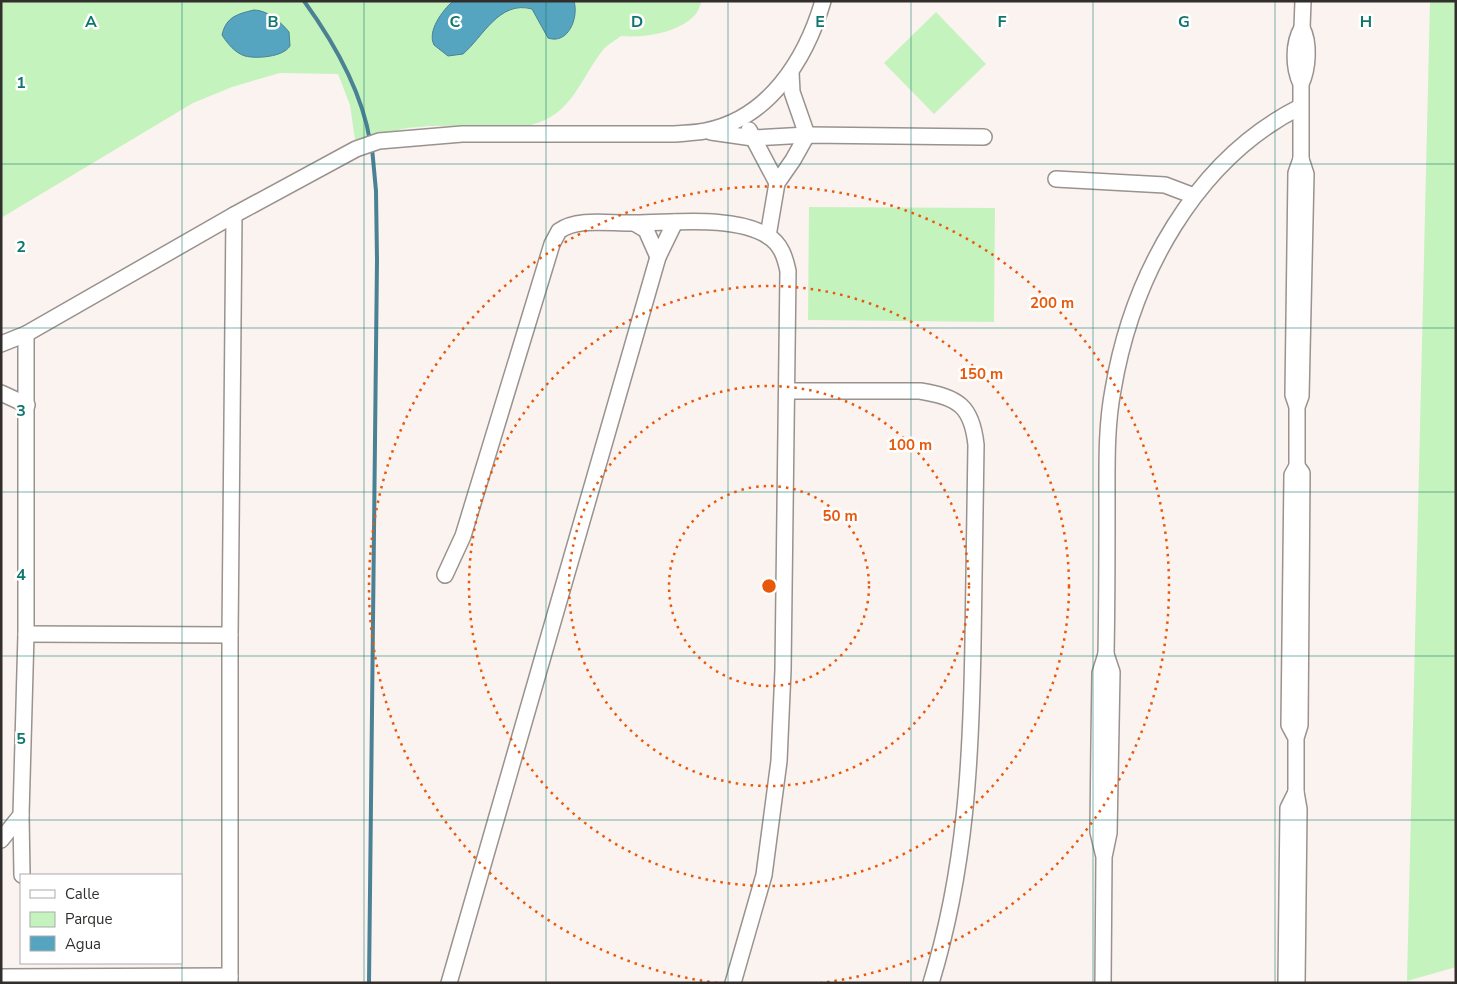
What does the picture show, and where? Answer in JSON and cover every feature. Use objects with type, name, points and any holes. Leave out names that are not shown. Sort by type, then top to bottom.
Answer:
[{"type":"street","points":[[705,132],[742,118],[766,100],[791,72],[811,38],[823,1]]},
{"type":"street","points":[[1286,983],[1292,928],[1299,810],[1296,792],[1296,738],[1300,725],[1292,475],[1297,466],[1297,407],[1293,395],[1299,254],[1296,172],[1301,160],[1301,84],[1306,74],[1307,36],[1302,28],[1303,1]]},
{"type":"street","points":[[768,236],[777,183],[807,135],[792,92],[791,72]]},
{"type":"street","points":[[1103,983],[1104,857],[1098,832],[1112,672],[1106,654],[1108,452],[1112,390],[1120,357],[1142,288],[1156,259],[1194,196],[1255,134],[1274,120],[1300,107]]},
{"type":"street","points":[[742,118],[777,183]]},
{"type":"street","points":[[1,344],[26,334],[234,215],[356,149],[379,141],[462,134],[674,134],[705,132],[753,138],[807,135],[984,137]]},
{"type":"street","points":[[1056,179],[1165,185],[1194,196]]},
{"type":"street","points":[[1,977],[22,970],[230,979],[230,635],[234,215]]},
{"type":"street","points":[[449,983],[658,257],[675,222]]},
{"type":"street","points":[[445,575],[463,536],[552,244],[556,235],[564,227],[580,224],[675,222],[734,225],[768,236],[779,245],[785,256],[788,271],[784,670],[776,800],[764,875],[733,983]]},
{"type":"street","points":[[636,224],[646,230],[658,257]]},
{"type":"street","points":[[22,874],[21,815],[26,634],[26,334]]},
{"type":"street","points":[[786,391],[920,391],[937,394],[960,404],[974,424],[976,445],[970,768],[963,839],[956,881],[931,983]]},
{"type":"street","points":[[1,392],[27,405]]},
{"type":"street","points":[[26,634],[230,635]]},
{"type":"street","points":[[1,840],[21,815]]},
{"type":"street","points":[[1292,928],[1297,983]]},
{"type":"green space","points":[[1,1],[702,1],[695,15],[680,26],[650,35],[621,36],[609,44],[595,61],[566,105],[545,120],[531,125],[430,126],[407,128],[355,140],[350,105],[338,74],[280,73],[232,87],[193,103],[1,218]]},
{"type":"green space","points":[[1430,1],[1456,1],[1456,967],[1407,981]]},
{"type":"green space","points":[[936,12],[986,64],[934,114],[884,63]]},
{"type":"green space","points":[[809,207],[995,208],[994,322],[808,320]]},
{"type":"water","points":[[453,1],[574,1],[575,15],[566,34],[561,38],[555,39],[548,38],[532,9],[520,8],[510,10],[493,22],[463,54],[448,56],[434,45],[432,34],[440,16]]},
{"type":"water","points":[[254,10],[264,12],[273,17],[289,32],[290,46],[287,50],[276,55],[250,57],[238,53],[229,44],[222,35],[226,24],[237,15]]},
{"type":"waterway","points":[[304,1],[336,50],[345,68],[360,104],[370,141]]},
{"type":"waterway","points":[[369,983],[377,260],[376,191],[372,148]]}]
